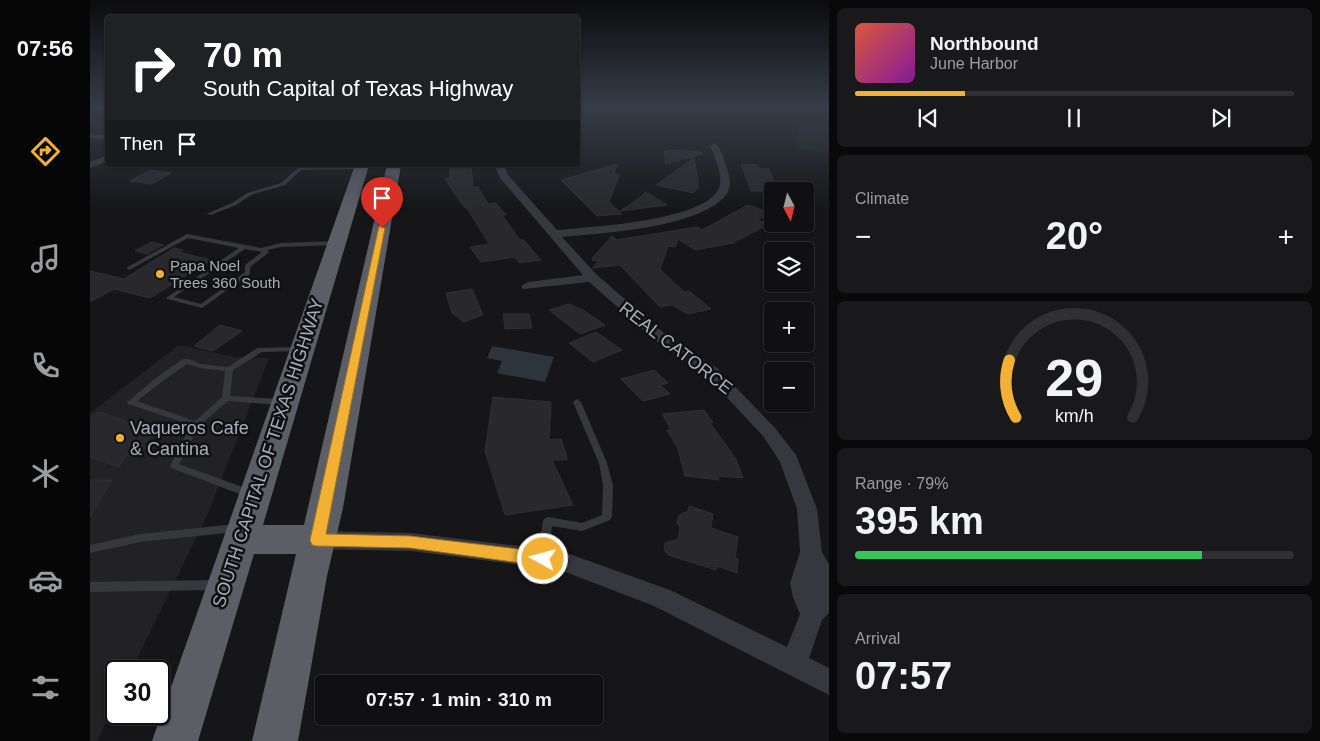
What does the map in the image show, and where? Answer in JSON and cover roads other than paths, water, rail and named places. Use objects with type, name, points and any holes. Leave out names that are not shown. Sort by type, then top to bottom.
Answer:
[{"type":"highway","name":"SOUTH CAPITAL OF TEXAS HIGHWAY","points":[[175,741],[225,584],[256,495],[301,349],[362,167]]},
{"type":"highway","points":[[275,741],[394,167]]},
{"type":"highway","points":[[243,533],[317,540]]},
{"type":"street","points":[[554,234],[663,220],[692,213],[722,194],[725,183],[714,146]]},
{"type":"street","points":[[90,165],[105,159]]},
{"type":"street","name":"REAL CATORCE","points":[[501,167],[503,176],[592,278],[660,337],[711,371],[768,432],[789,460],[807,509],[811,552],[826,582],[824,601],[812,614],[793,664]]},
{"type":"street","points":[[528,286],[592,278]]},
{"type":"street","points":[[317,540],[410,542],[561,561],[662,598],[829,682]]},
{"type":"lane","points":[[209,214],[234,204],[249,194],[283,184],[300,169],[362,167]]},
{"type":"lane","points":[[129,268],[187,236],[261,250],[289,244],[337,243]]},
{"type":"lane","points":[[244,248],[169,298],[202,306],[248,273],[247,266],[266,252],[261,250]]},
{"type":"lane","points":[[196,424],[131,402],[160,378],[186,361],[200,366],[229,369],[260,350],[301,349]]},
{"type":"lane","points":[[229,369],[226,398],[196,424],[174,466],[256,495]]},
{"type":"lane","points":[[226,398],[285,402]]},
{"type":"lane","points":[[543,559],[548,521],[582,527],[607,517],[608,485],[603,464],[577,402]]},
{"type":"lane","points":[[90,549],[140,538],[243,533]]},
{"type":"lane","points":[[90,587],[225,584]]},
{"type":"place","name":"Papa Noel Trees 360 South","points":[[160,274]]},
{"type":"place","name":"Vaqueros Cafe & Cantina","points":[[120,438]]}]
